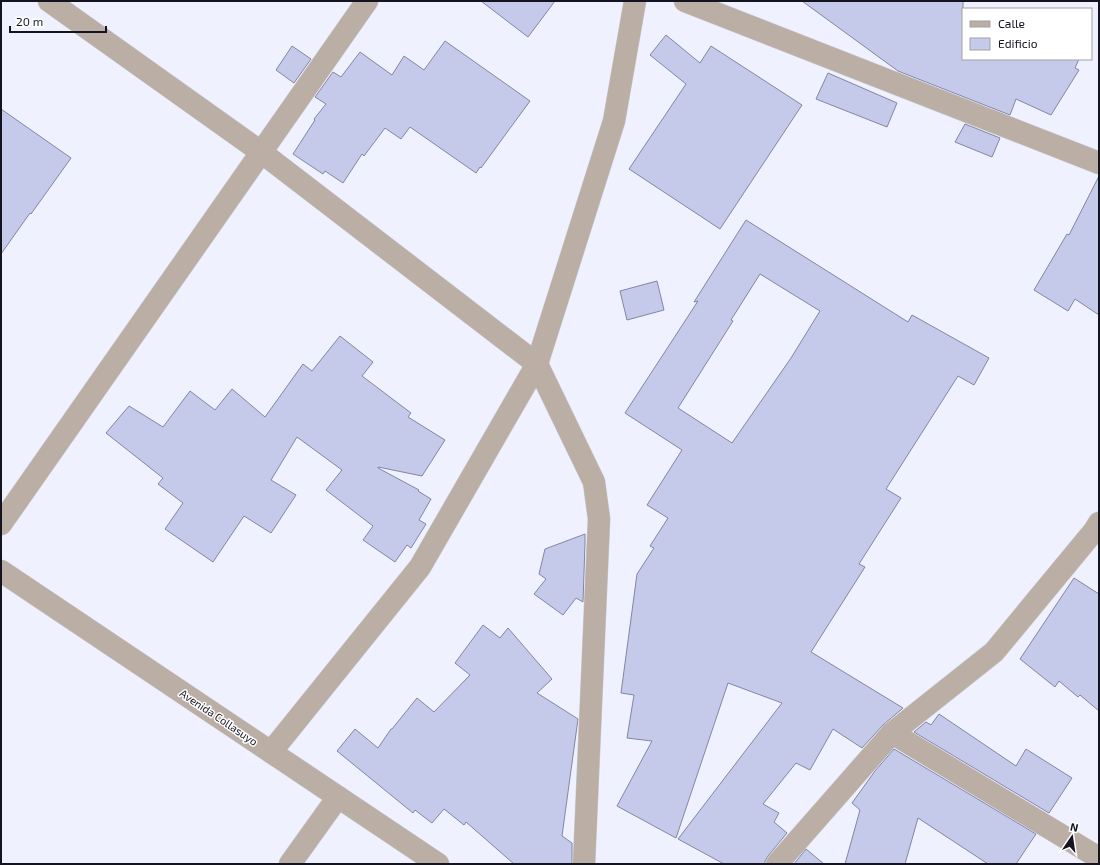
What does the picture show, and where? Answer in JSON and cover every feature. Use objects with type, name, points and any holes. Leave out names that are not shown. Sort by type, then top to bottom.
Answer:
[{"type":"street","points":[[49,1],[261,152],[538,364],[594,482],[599,519],[584,864]]},
{"type":"street","points":[[1,524],[367,1]]},
{"type":"street","points":[[271,752],[420,567],[538,364],[614,121],[635,1]]},
{"type":"street","points":[[686,1],[1099,163]]},
{"type":"street","points":[[777,864],[892,733],[994,652],[1099,523]]},
{"type":"street","name":"Avenida Collasuyo","points":[[1,571],[438,864]]},
{"type":"street","points":[[892,733],[1099,858]]},
{"type":"street","points":[[290,864],[338,796]]},
{"type":"building","points":[[481,1],[555,1],[528,37]]},
{"type":"building","points":[[802,1],[963,1],[962,60],[1079,60],[1075,68],[1079,70],[1051,115],[1016,99],[1010,115],[898,71]]},
{"type":"building","points":[[666,35],[700,63],[711,46],[802,105],[720,229],[629,169],[686,84],[650,55]]},
{"type":"building","points":[[445,41],[530,101],[476,173],[410,127],[401,139],[385,128],[364,156],[362,154],[343,183],[325,171],[323,174],[293,154],[315,120],[314,119],[326,104],[315,97],[333,72],[341,77],[360,52],[392,75],[404,56],[424,70]]},
{"type":"building","points":[[292,46],[311,59],[294,83],[276,70]]},
{"type":"building","points":[[828,73],[897,103],[887,127],[816,99]]},
{"type":"building","points":[[1,109],[71,158],[1,254]]},
{"type":"building","points":[[965,124],[1000,138],[992,157],[955,142]]},
{"type":"building","points":[[1099,176],[1099,315],[1075,299],[1068,311],[1034,290],[1067,234],[1069,235]]},
{"type":"building","points":[[746,220],[908,322],[912,315],[989,358],[974,385],[958,376],[886,489],[901,498],[859,564],[865,567],[811,652],[903,708],[883,725],[862,748],[833,729],[810,770],[796,763],[763,804],[779,813],[774,822],[787,833],[768,856],[765,864],[724,864],[678,839],[782,703],[728,683],[676,838],[617,806],[652,741],[627,738],[634,695],[621,693],[637,574],[654,548],[650,546],[668,518],[647,505],[682,450],[625,413],[698,301],[694,302]],"holes":[[[760,274],[820,311],[791,358],[732,443],[678,408],[733,321],[731,320]]]},
{"type":"building","points":[[657,281],[664,310],[627,320],[620,291]]},
{"type":"building","points":[[340,336],[373,362],[362,376],[411,413],[408,417],[445,440],[422,476],[378,467],[419,490],[418,491],[431,499],[419,520],[426,524],[411,548],[407,545],[395,562],[363,540],[373,526],[326,490],[342,470],[297,437],[271,480],[296,495],[271,533],[244,516],[213,562],[165,529],[183,503],[158,484],[163,478],[106,433],[129,406],[163,427],[190,391],[215,410],[232,389],[265,417],[303,364],[312,371]]},
{"type":"building","points":[[585,534],[583,602],[576,598],[563,615],[534,594],[546,579],[539,574],[545,549]]},
{"type":"building","points":[[1074,578],[1099,594],[1099,711],[1080,695],[1078,697],[1059,681],[1055,687],[1020,659]]},
{"type":"building","points":[[483,625],[500,638],[508,628],[552,679],[537,693],[578,719],[562,836],[572,843],[572,864],[514,864],[466,822],[464,825],[444,809],[432,823],[415,810],[413,813],[337,751],[355,729],[378,748],[391,729],[417,698],[434,712],[470,675],[455,663]]},
{"type":"building","points":[[939,714],[1016,766],[1026,749],[1072,778],[1049,813],[914,732],[926,722],[931,725]]},
{"type":"building","points":[[894,749],[1036,834],[1016,864],[988,864],[918,818],[905,864],[845,864],[860,810],[852,803],[875,771]]},
{"type":"building","points":[[806,849],[824,864],[794,864]]}]
